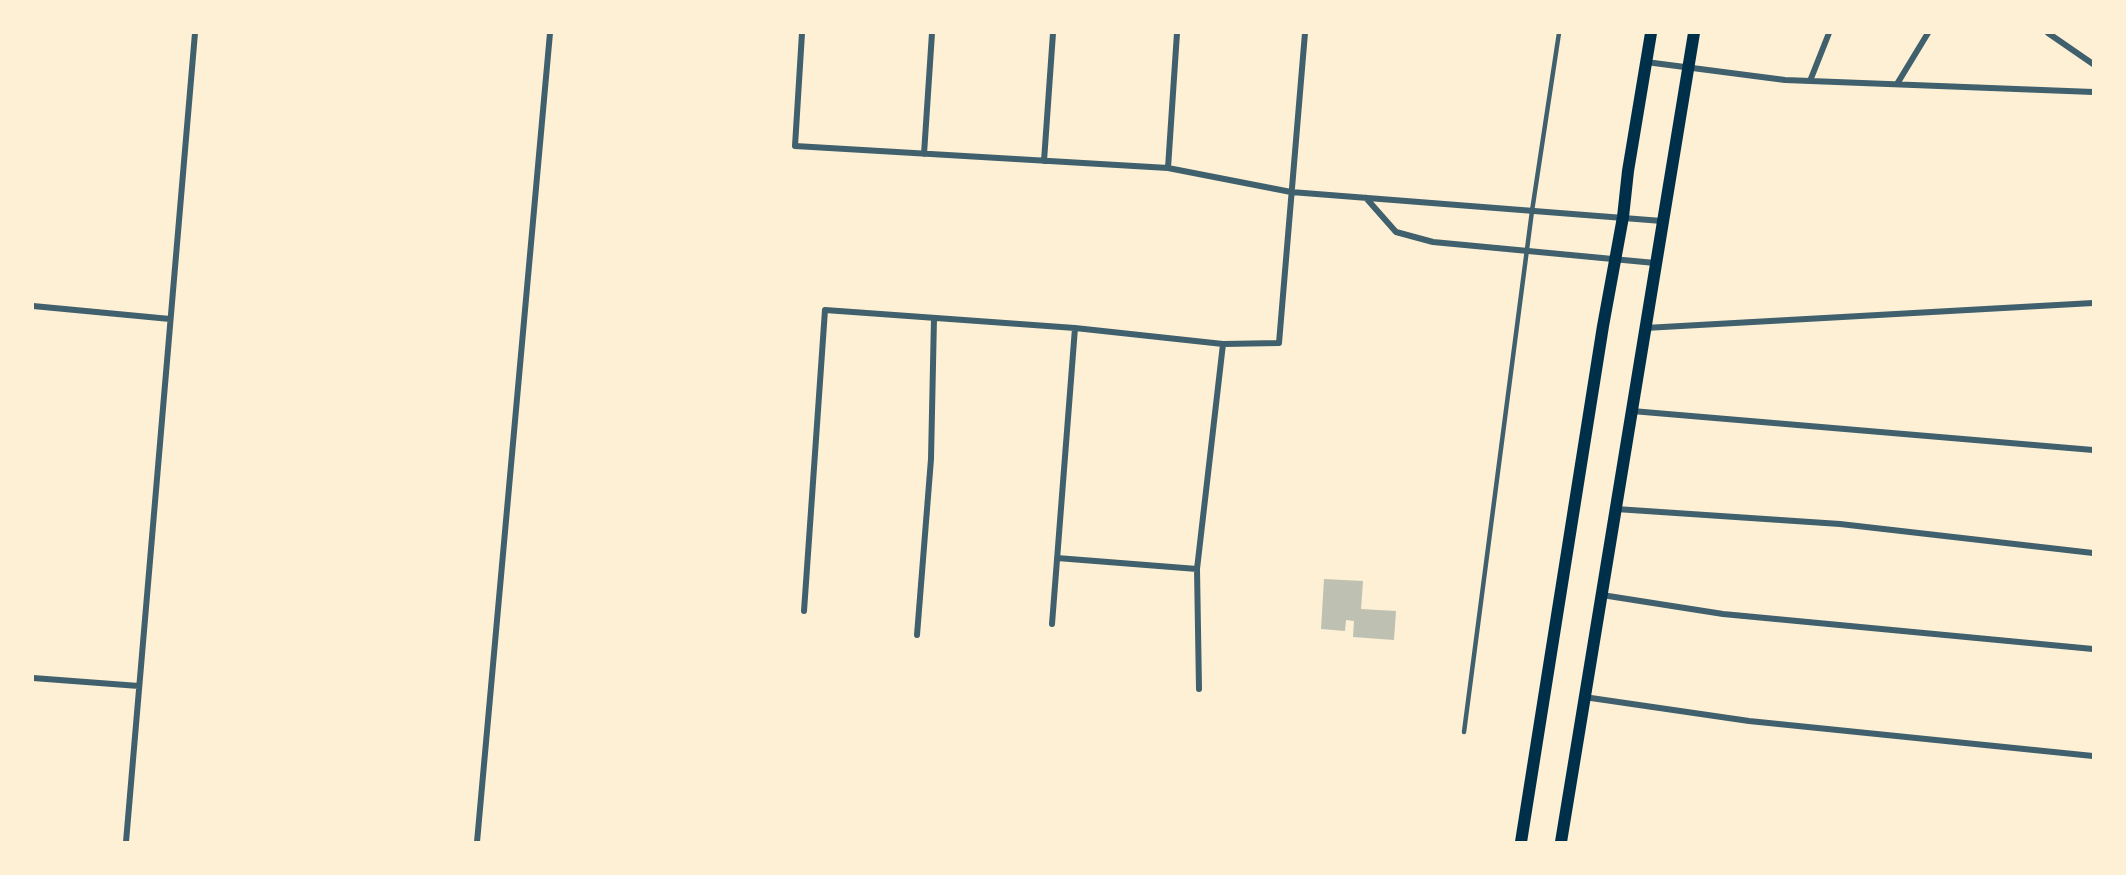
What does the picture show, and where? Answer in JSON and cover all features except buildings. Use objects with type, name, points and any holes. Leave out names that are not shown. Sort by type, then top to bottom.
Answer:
[{"type":"main road","points":[[1521,842],[1651,33]]},
{"type":"main road","points":[[1561,842],[1694,33]]},
{"type":"street","points":[[126,842],[195,33]]},
{"type":"street","points":[[477,842],[550,33]]},
{"type":"street","points":[[802,33],[795,146],[1168,168],[1291,192],[1662,221]]},
{"type":"street","points":[[924,154],[932,33]]},
{"type":"street","points":[[1044,161],[1053,33]]},
{"type":"street","points":[[1168,168],[1177,33]]},
{"type":"street","points":[[804,611],[825,310],[1075,328],[1223,345],[1279,343],[1305,33]]},
{"type":"street","points":[[1810,81],[1829,33]]},
{"type":"street","points":[[1897,84],[1928,33]]},
{"type":"street","points":[[2048,33],[2093,64]]},
{"type":"street","points":[[1646,62],[1785,80],[2093,92]]},
{"type":"street","points":[[1366,198],[1396,232],[1433,242],[1655,263]]},
{"type":"street","points":[[1645,328],[2093,303]]},
{"type":"street","points":[[33,306],[170,319]]},
{"type":"street","points":[[917,635],[931,459],[934,318]]},
{"type":"street","points":[[1052,624],[1075,328]]},
{"type":"street","points":[[1199,689],[1197,569],[1223,345]]},
{"type":"street","points":[[1631,411],[2093,450]]},
{"type":"street","points":[[1615,509],[1840,524],[2093,553]]},
{"type":"street","points":[[1057,558],[1197,569]]},
{"type":"street","points":[[1601,595],[1723,614],[2093,649]]},
{"type":"street","points":[[33,678],[139,686]]},
{"type":"street","points":[[1584,697],[1749,721],[2093,756]]},
{"type":"lane","points":[[1464,732],[1532,211],[1559,33]]}]
